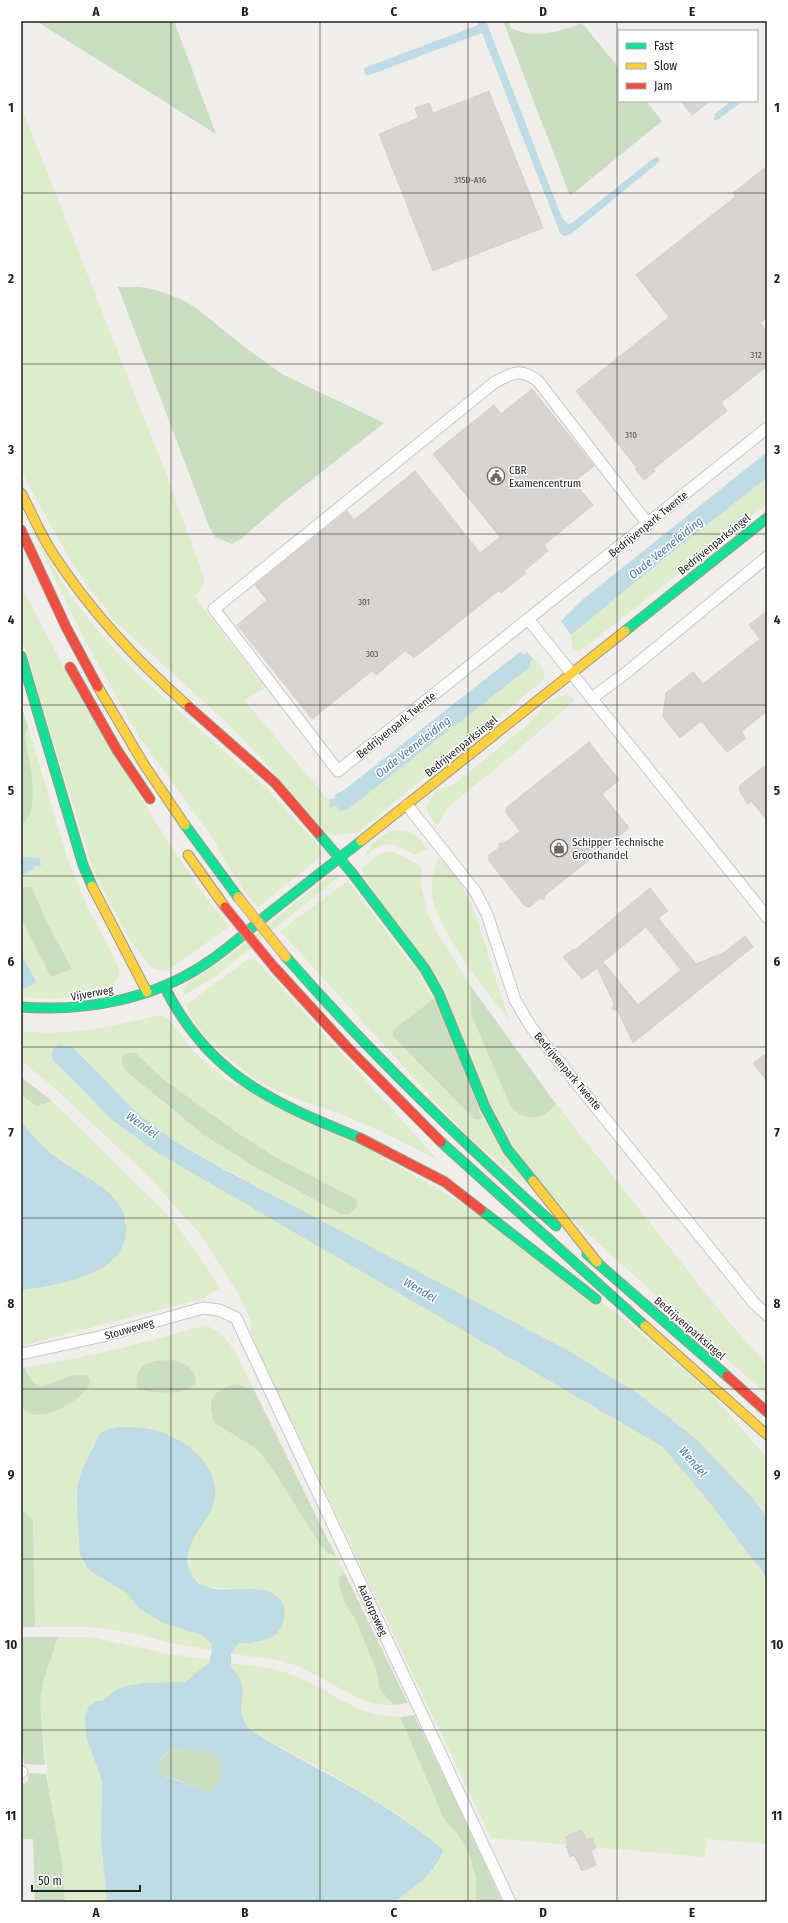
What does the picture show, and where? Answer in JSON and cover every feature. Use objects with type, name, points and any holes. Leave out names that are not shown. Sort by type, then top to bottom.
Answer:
[{"type":"main road","points":[[21,494],[53,554],[82,595],[127,648],[172,692],[275,783],[340,858],[425,969],[439,994],[485,1107],[508,1150],[597,1262]]},
{"type":"main road","name":"Bedrijvenparksingel","points":[[164,986],[211,960],[767,518]]},
{"type":"main road","points":[[21,530],[56,609],[113,714],[187,829],[238,897],[286,957],[349,1028],[462,1141],[597,1262]]},
{"type":"main road","points":[[21,656],[83,865],[93,889],[147,992]]},
{"type":"main road","points":[[67,660],[117,750],[156,809]]},
{"type":"main road","points":[[182,848],[225,907],[274,967],[347,1047],[414,1117],[524,1218],[767,1435]]},
{"type":"main road","points":[[164,986],[174,1004],[204,1047],[233,1074],[266,1096],[307,1116],[373,1143],[445,1182],[603,1304]]},
{"type":"main road","name":"Vijverweg","points":[[21,1007],[50,1010],[78,1009],[97,1006],[164,986]]},
{"type":"main road","name":"Bedrijvenparksingel","points":[[597,1262],[767,1412]]},
{"type":"main road","points":[[616,1312],[672,1349]]},
{"type":"street","name":"Bedrijvenpark Twente","points":[[648,524],[538,381],[528,373],[516,371],[495,382],[214,609],[338,771],[648,524],[767,428]]},
{"type":"street","points":[[592,698],[627,672],[767,557]]},
{"type":"street","points":[[528,619],[573,673],[767,917]]},
{"type":"street","name":"Bedrijvenpark Twente","points":[[407,804],[475,890],[487,914],[515,1000],[531,1027],[754,1303],[767,1315]]},
{"type":"street","name":"Stouweweg","points":[[21,1354],[102,1336],[202,1308],[219,1310],[236,1318]]},
{"type":"street","name":"Aadorpsweg","points":[[236,1318],[510,1902]]},
{"type":"green space","points":[[36,21],[174,21],[216,134]]},
{"type":"green space","points":[[503,21],[508,21],[511,28],[529,34],[555,32],[582,23],[618,67],[618,102],[647,102],[662,121],[570,196]]},
{"type":"green space","points":[[21,106],[167,476],[201,569],[205,582],[195,597],[265,688],[244,700],[330,802],[330,807],[531,665],[530,662],[533,659],[542,667],[545,679],[357,833],[334,835],[324,831],[263,760],[224,720],[118,624],[88,587],[68,556],[21,471]]},
{"type":"green space","points":[[118,287],[140,287],[153,289],[178,298],[195,307],[242,345],[282,374],[384,423],[281,504],[241,539],[232,544],[215,537],[209,526]]},
{"type":"green space","points":[[767,478],[767,504],[579,652],[572,648],[571,635],[677,548]]},
{"type":"green space","points":[[30,526],[71,597],[104,638],[136,673],[268,790],[319,846],[322,856],[258,907],[242,888],[209,833],[138,735],[81,633]]},
{"type":"green space","points":[[21,586],[78,694],[168,842],[213,907],[229,927],[167,971],[155,970],[149,965],[128,937],[94,873],[21,637]]},
{"type":"green space","points":[[564,696],[572,697],[574,701],[511,756],[448,807],[437,826],[428,814],[427,808],[436,791],[454,784],[527,725],[545,705],[553,699]]},
{"type":"green space","points":[[21,705],[28,727],[25,734],[31,769],[33,796],[32,808],[28,818],[21,824]]},
{"type":"green space","points":[[28,727],[67,857],[87,906],[117,963],[119,971],[117,980],[107,987],[84,996],[71,998],[21,997],[21,991],[37,981],[21,955],[21,919],[51,977],[72,969],[47,922],[31,886],[21,888],[21,875],[35,869],[35,866],[41,866],[40,858],[21,857],[21,824],[28,818],[32,808],[33,796],[31,768],[25,733]]},
{"type":"green space","points":[[394,830],[406,831],[414,834],[428,849],[415,855],[400,847],[388,845],[376,848],[363,859],[376,841]]},
{"type":"green space","points":[[386,852],[394,852],[421,866],[421,885],[428,914],[433,926],[470,985],[471,1014],[509,1103],[518,1112],[527,1115],[550,1112],[556,1104],[723,1315],[767,1365],[767,1395],[566,1214],[519,1156],[361,869],[376,856]]},
{"type":"green space","points":[[438,857],[459,881],[467,895],[479,924],[509,1020],[464,961],[444,928],[437,912],[432,896],[432,881]]},
{"type":"green space","points":[[340,876],[216,976],[184,995],[183,991],[188,983],[226,958],[328,877]]},
{"type":"green space","points":[[348,881],[436,997],[393,1030],[393,1036],[483,1119],[530,1189],[464,1133],[280,931]]},
{"type":"green space","points":[[31,886],[47,922],[72,969],[51,977],[21,919],[21,888]]},
{"type":"green space","points":[[251,957],[262,966],[438,1160],[353,1119],[274,1089],[250,1075],[210,1041],[191,1016],[187,1004]]},
{"type":"green space","points":[[470,985],[556,1104],[544,1114],[538,1117],[525,1116],[519,1114],[509,1103],[471,1014]]},
{"type":"green space","points":[[436,997],[483,1119],[475,1119],[471,1116],[393,1036],[393,1030]]},
{"type":"green space","points":[[157,1016],[168,1018],[193,1051],[227,1080],[346,1136],[499,1225],[619,1315],[711,1393],[767,1458],[767,1517],[749,1494],[695,1438],[637,1393],[174,1141],[137,1113],[74,1047],[52,1059],[112,1120],[158,1153],[663,1447],[709,1502],[767,1578],[767,1844],[707,1839],[705,1857],[491,1838],[263,1361],[251,1332],[251,1321],[238,1293],[200,1234],[148,1176],[50,1084],[21,1061],[21,1031],[56,1033],[73,1032],[106,1027]],"holes":[[[134,1052],[163,1079],[242,1136],[277,1158],[356,1199],[340,1214],[295,1190],[229,1151],[187,1122],[155,1096],[121,1062],[124,1054]]]},
{"type":"green space","points":[[134,1052],[163,1079],[242,1136],[277,1158],[356,1199],[356,1208],[349,1214],[340,1214],[255,1167],[204,1135],[128,1073],[122,1065],[122,1057],[124,1054]]},
{"type":"green space","points":[[21,1077],[52,1101],[37,1106],[21,1095]]},
{"type":"green space","points":[[21,1095],[32,1102],[39,1104],[52,1101],[175,1222],[220,1288],[204,1298],[21,1346],[21,1290],[66,1282],[93,1273],[107,1264],[124,1246],[126,1223],[123,1212],[116,1201],[101,1187],[42,1147],[21,1122]]},
{"type":"green space","points":[[206,1325],[222,1334],[235,1351],[254,1390],[237,1384],[210,1405],[215,1423],[258,1450],[328,1553],[336,1556],[344,1572],[338,1578],[343,1598],[354,1617],[376,1669],[380,1690],[394,1705],[381,1705],[355,1696],[317,1675],[292,1664],[270,1659],[231,1654],[238,1644],[259,1642],[275,1634],[284,1621],[243,1589],[206,1587],[196,1580],[190,1571],[188,1550],[194,1537],[209,1471],[192,1450],[183,1443],[173,1437],[151,1430],[116,1427],[108,1429],[98,1437],[94,1443],[76,1493],[82,1556],[92,1572],[123,1590],[139,1608],[192,1630],[209,1642],[212,1650],[170,1643],[110,1629],[89,1627],[35,1627],[33,1520],[21,1509],[21,1407],[26,1411],[39,1413],[58,1410],[81,1396],[82,1374],[70,1376],[44,1386],[38,1386],[31,1380],[24,1367],[93,1355]],"holes":[[[172,1360],[181,1362],[192,1368],[174,1392],[143,1391]]]},
{"type":"green space","points":[[172,1360],[185,1364],[192,1369],[196,1383],[185,1390],[175,1392],[154,1392],[137,1389],[136,1380],[138,1374],[145,1365],[157,1361]]},
{"type":"green space","points":[[24,1367],[31,1380],[38,1386],[51,1384],[75,1375],[88,1376],[91,1382],[81,1395],[66,1406],[50,1413],[35,1415],[27,1412],[21,1407],[21,1368]]},
{"type":"green space","points":[[237,1384],[254,1390],[336,1556],[328,1553],[320,1544],[275,1473],[258,1450],[215,1423],[212,1415],[211,1402],[217,1392]]},
{"type":"green space","points":[[21,1509],[33,1520],[35,1627],[23,1627]]},
{"type":"green space","points":[[344,1572],[408,1703],[394,1705],[380,1690],[376,1669],[354,1617],[345,1603],[341,1593],[338,1578]]},
{"type":"green space","points":[[23,1637],[58,1637],[44,1679],[40,1701],[45,1765],[24,1764],[21,1733],[21,1650]]},
{"type":"green space","points":[[58,1637],[92,1637],[164,1653],[210,1660],[204,1668],[185,1682],[117,1689],[104,1700],[96,1701],[89,1707],[95,1760],[102,1781],[101,1841],[107,1902],[65,1902],[62,1861],[48,1783],[40,1701],[44,1679]]},
{"type":"green space","points":[[230,1663],[269,1668],[288,1673],[305,1680],[339,1699],[361,1709],[385,1716],[400,1717],[444,1819],[459,1836],[470,1856],[476,1879],[476,1902],[395,1902],[429,1875],[439,1863],[425,1835],[401,1816],[336,1777],[250,1730],[242,1715],[241,1704],[243,1694],[241,1681]]},
{"type":"green space","points":[[414,1715],[457,1803],[502,1902],[476,1902],[476,1879],[470,1856],[459,1836],[444,1819],[400,1717]]},
{"type":"green space","points":[[178,1749],[214,1752],[221,1764],[221,1782],[211,1792],[161,1775],[160,1761],[165,1754]]},
{"type":"green space","points":[[29,1773],[46,1774],[62,1861],[65,1902],[35,1902],[33,1839],[22,1839],[21,1785],[28,1781]]},
{"type":"water","points":[[479,21],[486,21],[562,218],[568,224],[572,223],[654,158],[659,157],[659,162],[571,234],[564,236],[560,233],[482,33],[367,76],[364,72],[364,68],[478,25]]},
{"type":"water","points":[[730,102],[742,102],[714,121],[715,114]]},
{"type":"water","name":"Oude Veeneleiding","points":[[767,452],[767,478],[677,548],[571,635],[561,621],[582,600]]},
{"type":"water","name":"Oude Veeneleiding","points":[[520,652],[524,655],[527,652],[533,659],[530,662],[531,666],[347,810],[341,811],[336,806],[330,807],[329,799],[335,798],[335,795],[344,790]]},
{"type":"water","points":[[21,857],[40,858],[41,866],[35,866],[35,869],[21,875]]},
{"type":"water","points":[[21,955],[37,982],[21,991]]},
{"type":"water","name":"Wendel","points":[[59,1045],[73,1047],[137,1113],[174,1141],[227,1171],[567,1350],[637,1393],[695,1438],[749,1494],[767,1517],[767,1578],[709,1502],[663,1447],[158,1153],[112,1120],[52,1059],[52,1050]]},
{"type":"water","points":[[21,1122],[54,1156],[104,1189],[119,1204],[125,1219],[126,1232],[123,1247],[114,1259],[101,1268],[86,1276],[69,1281],[21,1290]]},
{"type":"water","points":[[118,1427],[141,1428],[166,1434],[189,1447],[208,1467],[213,1479],[215,1492],[213,1505],[191,1544],[188,1553],[190,1571],[198,1582],[209,1588],[264,1590],[275,1595],[283,1604],[285,1612],[282,1627],[278,1632],[266,1639],[238,1644],[231,1654],[231,1666],[241,1682],[243,1695],[241,1705],[242,1716],[250,1730],[373,1800],[397,1815],[443,1850],[435,1866],[429,1873],[395,1902],[107,1902],[101,1841],[102,1781],[86,1736],[85,1716],[89,1707],[96,1701],[104,1700],[117,1689],[144,1683],[185,1682],[209,1663],[212,1650],[211,1644],[202,1635],[163,1623],[138,1608],[127,1593],[93,1573],[87,1567],[80,1554],[77,1488],[82,1469],[99,1435],[105,1430]],"holes":[[[178,1749],[214,1753],[221,1764],[221,1781],[211,1792],[161,1775],[160,1761],[165,1754],[173,1750]]]},
{"type":"building","points":[[489,91],[543,228],[433,271],[379,134],[418,118],[415,108],[429,103],[433,113]]},
{"type":"building","points":[[682,102],[709,102],[692,115]]},
{"type":"building","points":[[767,166],[767,318],[760,323],[767,331],[767,366],[721,403],[727,411],[653,469],[655,471],[644,480],[635,469],[637,468],[576,391],[669,317],[636,275],[735,197],[733,193]]},
{"type":"building","points":[[532,389],[594,466],[574,482],[593,505],[544,545],[548,551],[524,571],[526,573],[501,593],[499,590],[414,658],[405,651],[376,675],[372,671],[312,719],[237,625],[267,600],[255,585],[347,511],[354,520],[415,471],[480,553],[500,537],[433,454],[494,405],[501,414]]},
{"type":"building","points":[[767,611],[767,711],[741,732],[746,738],[727,752],[701,721],[680,738],[663,717],[666,693],[693,672],[703,684],[760,639],[749,625]]},
{"type":"building","points":[[589,742],[619,780],[602,794],[629,828],[545,895],[545,899],[539,899],[530,907],[525,906],[489,861],[489,855],[499,848],[499,843],[505,843],[520,831],[506,813],[507,807]]},
{"type":"building","points":[[767,764],[767,820],[751,801],[748,804],[739,790],[740,785]]},
{"type":"building","points":[[650,888],[668,911],[658,918],[696,964],[725,952],[745,936],[753,947],[633,1043],[618,1011],[612,1009],[614,1003],[597,968],[582,979],[563,957],[574,949],[575,950]],"holes":[[[646,927],[681,970],[638,1005],[603,962]]]},
{"type":"building","points":[[767,1053],[767,1081],[753,1063]]},
{"type":"building","points":[[582,1830],[586,1840],[592,1838],[596,1848],[591,1851],[596,1865],[582,1871],[574,1855],[570,1857],[566,1846],[568,1845],[565,1837]]},
{"type":"traffic: fast","points":[[625,631],[767,518]]},
{"type":"traffic: fast","points":[[21,656],[83,865],[92,886]]},
{"type":"traffic: fast","points":[[185,825],[238,897]]},
{"type":"traffic: fast","points":[[318,833],[352,873],[425,969],[439,994],[485,1107],[508,1150],[533,1181]]},
{"type":"traffic: fast","points":[[21,1007],[46,1008],[96,1005],[144,993],[190,973],[218,955],[361,841]]},
{"type":"traffic: fast","points":[[286,957],[350,1028],[417,1096],[556,1226]]},
{"type":"traffic: fast","points":[[164,986],[182,1017],[201,1043],[223,1064],[246,1082],[271,1098],[299,1112],[360,1138]]},
{"type":"traffic: fast","points":[[441,1142],[645,1326]]},
{"type":"traffic: fast","points":[[481,1210],[596,1299]]},
{"type":"traffic: fast","points":[[587,1254],[727,1376]]},
{"type":"traffic: slow","points":[[21,493],[49,548],[68,576],[116,636],[189,707]]},
{"type":"traffic: slow","points":[[361,841],[625,631]]},
{"type":"traffic: slow","points":[[98,687],[145,766],[185,825]]},
{"type":"traffic: slow","points":[[188,855],[225,907]]},
{"type":"traffic: slow","points":[[92,886],[147,992]]},
{"type":"traffic: slow","points":[[238,897],[286,957]]},
{"type":"traffic: slow","points":[[533,1181],[597,1262]]},
{"type":"traffic: slow","points":[[645,1326],[767,1435]]},
{"type":"traffic: jam","points":[[21,530],[66,627],[98,687]]},
{"type":"traffic: jam","points":[[70,667],[117,750],[150,799]]},
{"type":"traffic: jam","points":[[189,707],[275,783],[318,833]]},
{"type":"traffic: jam","points":[[225,907],[274,967]]},
{"type":"traffic: jam","points":[[274,967],[347,1047],[441,1142]]},
{"type":"traffic: jam","points":[[360,1138],[445,1182],[481,1210]]},
{"type":"traffic: jam","points":[[727,1376],[767,1412]]},
{"type":"place","name":"CBR Examencentrum","points":[[496,476]]},
{"type":"place","name":"Schipper Technische Groothandel","points":[[559,848]]}]
